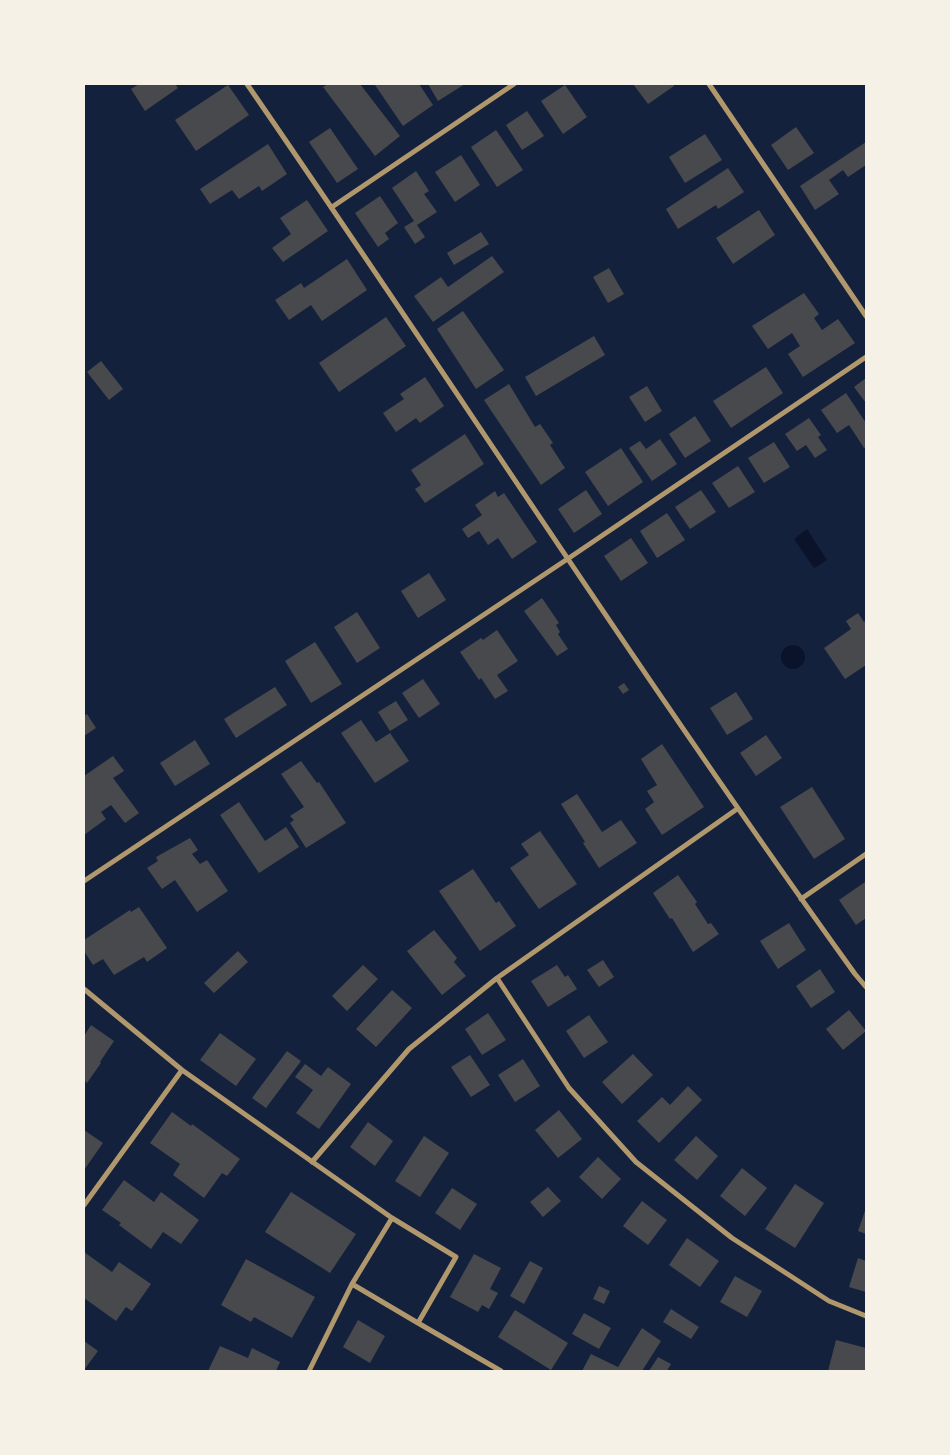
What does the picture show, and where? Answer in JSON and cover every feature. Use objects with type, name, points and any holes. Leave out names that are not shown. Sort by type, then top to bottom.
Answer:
[{"type":"street","points":[[247,84],[332,207],[737,809],[866,987]]},
{"type":"street","points":[[332,207],[514,84]]},
{"type":"street","points":[[709,84],[866,316]]},
{"type":"street","points":[[84,881],[569,558],[866,357]]},
{"type":"street","points":[[312,1162],[409,1049],[497,978],[737,809]]},
{"type":"street","points":[[801,899],[866,854]]},
{"type":"street","points":[[497,978],[569,1088],[636,1162],[732,1238],[829,1301],[866,1316]]},
{"type":"street","points":[[84,989],[182,1070],[392,1218],[456,1258],[418,1323]]},
{"type":"street","points":[[84,1205],[182,1070]]},
{"type":"street","points":[[309,1371],[352,1284],[392,1218]]},
{"type":"street","points":[[352,1284],[501,1371]]},
{"type":"water","points":[[807,529],[827,560],[814,568],[794,539]]},
{"type":"water","points":[[793,645],[802,648],[805,657],[802,666],[793,669],[784,666],[781,657],[784,648]]},
{"type":"building","points":[[139,84],[175,84],[178,88],[145,111],[131,89]]},
{"type":"building","points":[[328,84],[360,84],[400,136],[375,156],[323,87]]},
{"type":"building","points":[[419,84],[433,105],[403,126],[375,85]]},
{"type":"building","points":[[428,84],[465,84],[438,101]]},
{"type":"building","points":[[633,84],[673,84],[674,86],[648,104]]},
{"type":"building","points":[[228,85],[249,115],[196,151],[175,120]]},
{"type":"building","points":[[565,85],[587,117],[563,134],[541,101]]},
{"type":"building","points":[[527,111],[544,136],[522,150],[506,125]]},
{"type":"building","points":[[796,127],[814,153],[788,170],[771,145]]},
{"type":"building","points":[[330,128],[358,169],[337,183],[309,142]]},
{"type":"building","points":[[496,130],[523,170],[497,187],[471,147]]},
{"type":"building","points":[[705,134],[722,160],[685,183],[669,157]]},
{"type":"building","points":[[866,142],[866,165],[848,177],[843,170],[829,180],[839,194],[815,210],[800,186]]},
{"type":"building","points":[[268,144],[287,174],[262,191],[259,186],[239,199],[232,190],[210,204],[200,189]]},
{"type":"building","points":[[461,155],[480,185],[455,202],[435,172]]},
{"type":"building","points":[[728,168],[744,192],[718,209],[716,205],[678,229],[666,209]]},
{"type":"building","points":[[416,171],[429,191],[424,194],[437,212],[417,225],[425,237],[415,244],[404,227],[414,221],[392,188]]},
{"type":"building","points":[[380,196],[398,223],[385,233],[389,239],[378,247],[355,213]]},
{"type":"building","points":[[307,200],[328,231],[283,262],[272,248],[291,234],[280,218]]},
{"type":"building","points":[[759,210],[775,235],[733,264],[716,238]]},
{"type":"building","points":[[481,232],[489,244],[454,265],[447,253]]},
{"type":"building","points":[[492,256],[504,272],[433,322],[414,296],[441,277],[448,287]]},
{"type":"building","points":[[347,259],[367,290],[322,321],[311,305],[289,320],[275,300],[301,283],[304,288]]},
{"type":"building","points":[[609,268],[624,294],[608,303],[593,277]]},
{"type":"building","points":[[804,293],[819,314],[814,318],[822,330],[838,319],[855,343],[803,377],[788,354],[800,346],[792,333],[768,349],[752,326]]},
{"type":"building","points":[[463,311],[504,370],[476,389],[437,329]]},
{"type":"building","points":[[386,317],[406,346],[339,392],[319,363]]},
{"type":"building","points":[[594,336],[605,355],[536,396],[525,377]]},
{"type":"building","points":[[101,361],[123,389],[109,400],[87,372]]},
{"type":"building","points":[[766,367],[783,393],[731,428],[713,401]]},
{"type":"building","points":[[425,377],[444,406],[420,423],[416,418],[396,432],[383,413],[404,399],[400,394]]},
{"type":"building","points":[[866,378],[866,403],[854,387]]},
{"type":"building","points":[[509,384],[535,427],[540,424],[553,443],[550,445],[565,468],[541,485],[484,400]]},
{"type":"building","points":[[647,386],[662,411],[645,422],[629,397]]},
{"type":"building","points":[[846,393],[866,423],[866,447],[864,448],[849,425],[837,433],[821,410]]},
{"type":"building","points":[[695,416],[711,441],[685,458],[669,434]]},
{"type":"building","points":[[809,418],[821,435],[818,437],[827,450],[815,458],[806,445],[797,451],[785,434]]},
{"type":"building","points":[[465,434],[484,464],[425,503],[415,489],[421,485],[411,470]]},
{"type":"building","points":[[660,439],[677,464],[652,481],[629,448],[640,441],[646,449]]},
{"type":"building","points":[[774,442],[790,467],[764,483],[748,458]]},
{"type":"building","points":[[621,448],[643,482],[608,506],[585,472]]},
{"type":"building","points":[[738,466],[755,492],[729,508],[712,483]]},
{"type":"building","points":[[586,490],[602,514],[574,533],[558,509]]},
{"type":"building","points":[[701,490],[716,512],[690,529],[675,507]]},
{"type":"building","points":[[495,491],[498,497],[504,493],[537,542],[512,559],[498,538],[488,545],[479,531],[468,538],[462,529],[482,515],[475,505]]},
{"type":"building","points":[[667,513],[685,540],[657,558],[640,531]]},
{"type":"building","points":[[631,538],[648,563],[621,581],[604,556]]},
{"type":"building","points":[[429,573],[446,600],[418,618],[401,591]]},
{"type":"building","points":[[542,598],[559,623],[556,625],[560,632],[558,634],[568,649],[557,656],[524,611]]},
{"type":"building","points":[[357,612],[380,648],[357,663],[334,627]]},
{"type":"building","points":[[858,613],[864,622],[866,620],[866,665],[845,679],[824,648],[851,629],[846,621]]},
{"type":"building","points":[[497,630],[518,661],[497,675],[508,691],[495,699],[460,652]]},
{"type":"building","points":[[315,642],[342,684],[311,703],[285,661]]},
{"type":"building","points":[[423,679],[440,704],[419,718],[402,693]]},
{"type":"building","points":[[624,683],[629,690],[623,694],[618,687]]},
{"type":"building","points":[[275,687],[287,705],[236,738],[224,719]]},
{"type":"building","points":[[736,692],[753,719],[727,735],[710,708]]},
{"type":"building","points":[[396,701],[408,720],[390,731],[378,712]]},
{"type":"building","points":[[87,714],[96,728],[84,736],[84,716]]},
{"type":"building","points":[[361,720],[376,742],[390,733],[409,761],[375,783],[341,733]]},
{"type":"building","points":[[766,735],[782,758],[756,776],[740,753]]},
{"type":"building","points":[[195,740],[210,764],[175,786],[160,763]]},
{"type":"building","points":[[662,744],[704,807],[662,835],[645,809],[654,802],[647,791],[657,785],[641,759]]},
{"type":"building","points":[[113,756],[124,771],[113,778],[139,813],[125,823],[111,805],[101,812],[106,819],[84,835],[84,776]]},
{"type":"building","points":[[301,761],[317,783],[319,782],[346,823],[306,848],[290,823],[294,820],[290,816],[304,807],[281,774]]},
{"type":"building","points":[[812,787],[845,839],[814,859],[780,807]]},
{"type":"building","points":[[577,794],[602,832],[621,820],[637,843],[599,868],[561,804]]},
{"type":"building","points":[[239,802],[265,841],[286,827],[299,847],[259,873],[220,815]]},
{"type":"building","points":[[540,831],[577,884],[539,909],[510,868],[529,855],[521,844]]},
{"type":"building","points":[[190,838],[198,850],[192,854],[200,864],[207,860],[228,891],[197,912],[175,880],[162,889],[147,868],[158,861],[156,857]]},
{"type":"building","points":[[473,869],[496,903],[499,901],[516,926],[480,951],[439,891]]},
{"type":"building","points":[[678,875],[697,902],[695,904],[708,924],[711,923],[719,934],[693,952],[672,918],[670,919],[653,893]]},
{"type":"building","points":[[865,882],[866,918],[856,925],[839,900]]},
{"type":"building","points":[[139,907],[167,948],[147,962],[144,957],[114,975],[103,959],[93,965],[84,951],[84,940],[130,910],[131,912]]},
{"type":"building","points":[[789,923],[806,950],[778,969],[760,941]]},
{"type":"building","points":[[434,930],[457,958],[454,962],[466,976],[442,995],[407,951]]},
{"type":"building","points":[[238,951],[248,962],[214,993],[204,983]]},
{"type":"building","points":[[603,960],[614,977],[599,987],[587,970]]},
{"type":"building","points":[[363,965],[378,979],[347,1011],[332,996]]},
{"type":"building","points":[[557,965],[565,977],[568,975],[577,989],[548,1007],[531,981]]},
{"type":"building","points":[[820,969],[835,992],[811,1008],[796,986]]},
{"type":"building","points":[[392,990],[412,1008],[376,1047],[356,1029]]},
{"type":"building","points":[[849,1010],[866,1031],[843,1050],[826,1029]]},
{"type":"building","points":[[488,1013],[506,1040],[482,1055],[465,1029]]},
{"type":"building","points":[[589,1015],[608,1042],[584,1058],[566,1031]]},
{"type":"building","points":[[91,1025],[114,1041],[87,1083],[84,1080],[84,1036]]},
{"type":"building","points":[[220,1033],[256,1059],[236,1086],[200,1060]]},
{"type":"building","points":[[287,1051],[301,1061],[266,1108],[252,1098]]},
{"type":"building","points":[[633,1054],[653,1075],[622,1104],[602,1082]]},
{"type":"building","points":[[470,1055],[490,1085],[471,1097],[451,1067]]},
{"type":"building","points":[[523,1059],[540,1086],[515,1102],[498,1075]]},
{"type":"building","points":[[305,1064],[321,1076],[328,1067],[351,1084],[319,1129],[296,1113],[313,1090],[295,1077]]},
{"type":"building","points":[[688,1086],[702,1100],[659,1143],[637,1121],[662,1097],[670,1105]]},
{"type":"building","points":[[559,1110],[582,1139],[558,1158],[535,1130]]},
{"type":"building","points":[[172,1112],[191,1126],[192,1124],[240,1159],[227,1176],[222,1173],[204,1198],[173,1175],[180,1164],[150,1143]]},
{"type":"building","points":[[368,1122],[393,1141],[375,1166],[350,1147]]},
{"type":"building","points":[[84,1130],[103,1143],[84,1170]]},
{"type":"building","points":[[424,1136],[449,1153],[420,1197],[395,1181]]},
{"type":"building","points":[[696,1136],[718,1156],[697,1180],[674,1160]]},
{"type":"building","points":[[598,1157],[621,1179],[602,1199],[579,1177]]},
{"type":"building","points":[[742,1168],[767,1188],[745,1216],[720,1196]]},
{"type":"building","points":[[124,1180],[154,1202],[161,1192],[199,1220],[181,1244],[163,1232],[151,1249],[119,1225],[121,1223],[102,1210]]},
{"type":"building","points":[[795,1184],[824,1203],[795,1248],[765,1229]]},
{"type":"building","points":[[548,1187],[561,1201],[543,1217],[530,1202]]},
{"type":"building","points":[[452,1188],[477,1204],[460,1230],[435,1213]]},
{"type":"building","points":[[291,1192],[356,1234],[330,1273],[265,1232]]},
{"type":"building","points":[[642,1201],[667,1220],[648,1245],[623,1226]]},
{"type":"building","points":[[866,1208],[866,1234],[858,1231]]},
{"type":"building","points":[[687,1238],[719,1261],[700,1287],[669,1265]]},
{"type":"building","points":[[84,1252],[112,1272],[119,1262],[151,1284],[132,1311],[126,1307],[116,1321],[84,1298]]},
{"type":"building","points":[[474,1254],[501,1268],[490,1289],[498,1293],[489,1309],[482,1305],[478,1312],[450,1297]]},
{"type":"building","points":[[858,1258],[866,1261],[866,1292],[849,1287]]},
{"type":"building","points":[[246,1259],[315,1297],[292,1338],[254,1317],[251,1322],[221,1305]]},
{"type":"building","points":[[530,1261],[543,1268],[524,1304],[510,1296]]},
{"type":"building","points":[[735,1276],[762,1291],[747,1317],[720,1302]]},
{"type":"building","points":[[599,1286],[610,1291],[604,1304],[593,1299]]},
{"type":"building","points":[[671,1309],[699,1327],[691,1339],[663,1322]]},
{"type":"building","points":[[515,1310],[568,1343],[551,1370],[498,1337]]},
{"type":"building","points":[[584,1313],[611,1328],[599,1349],[572,1334]]},
{"type":"building","points":[[358,1320],[385,1336],[370,1363],[343,1347]]},
{"type":"building","points":[[642,1328],[661,1341],[642,1371],[582,1371],[591,1354],[618,1367]]},
{"type":"building","points":[[836,1340],[866,1348],[865,1371],[828,1371]]},
{"type":"building","points":[[84,1341],[98,1351],[84,1370]]},
{"type":"building","points":[[220,1346],[248,1358],[252,1348],[280,1362],[276,1371],[208,1371]]},
{"type":"building","points":[[658,1357],[671,1364],[667,1371],[649,1371]]}]
